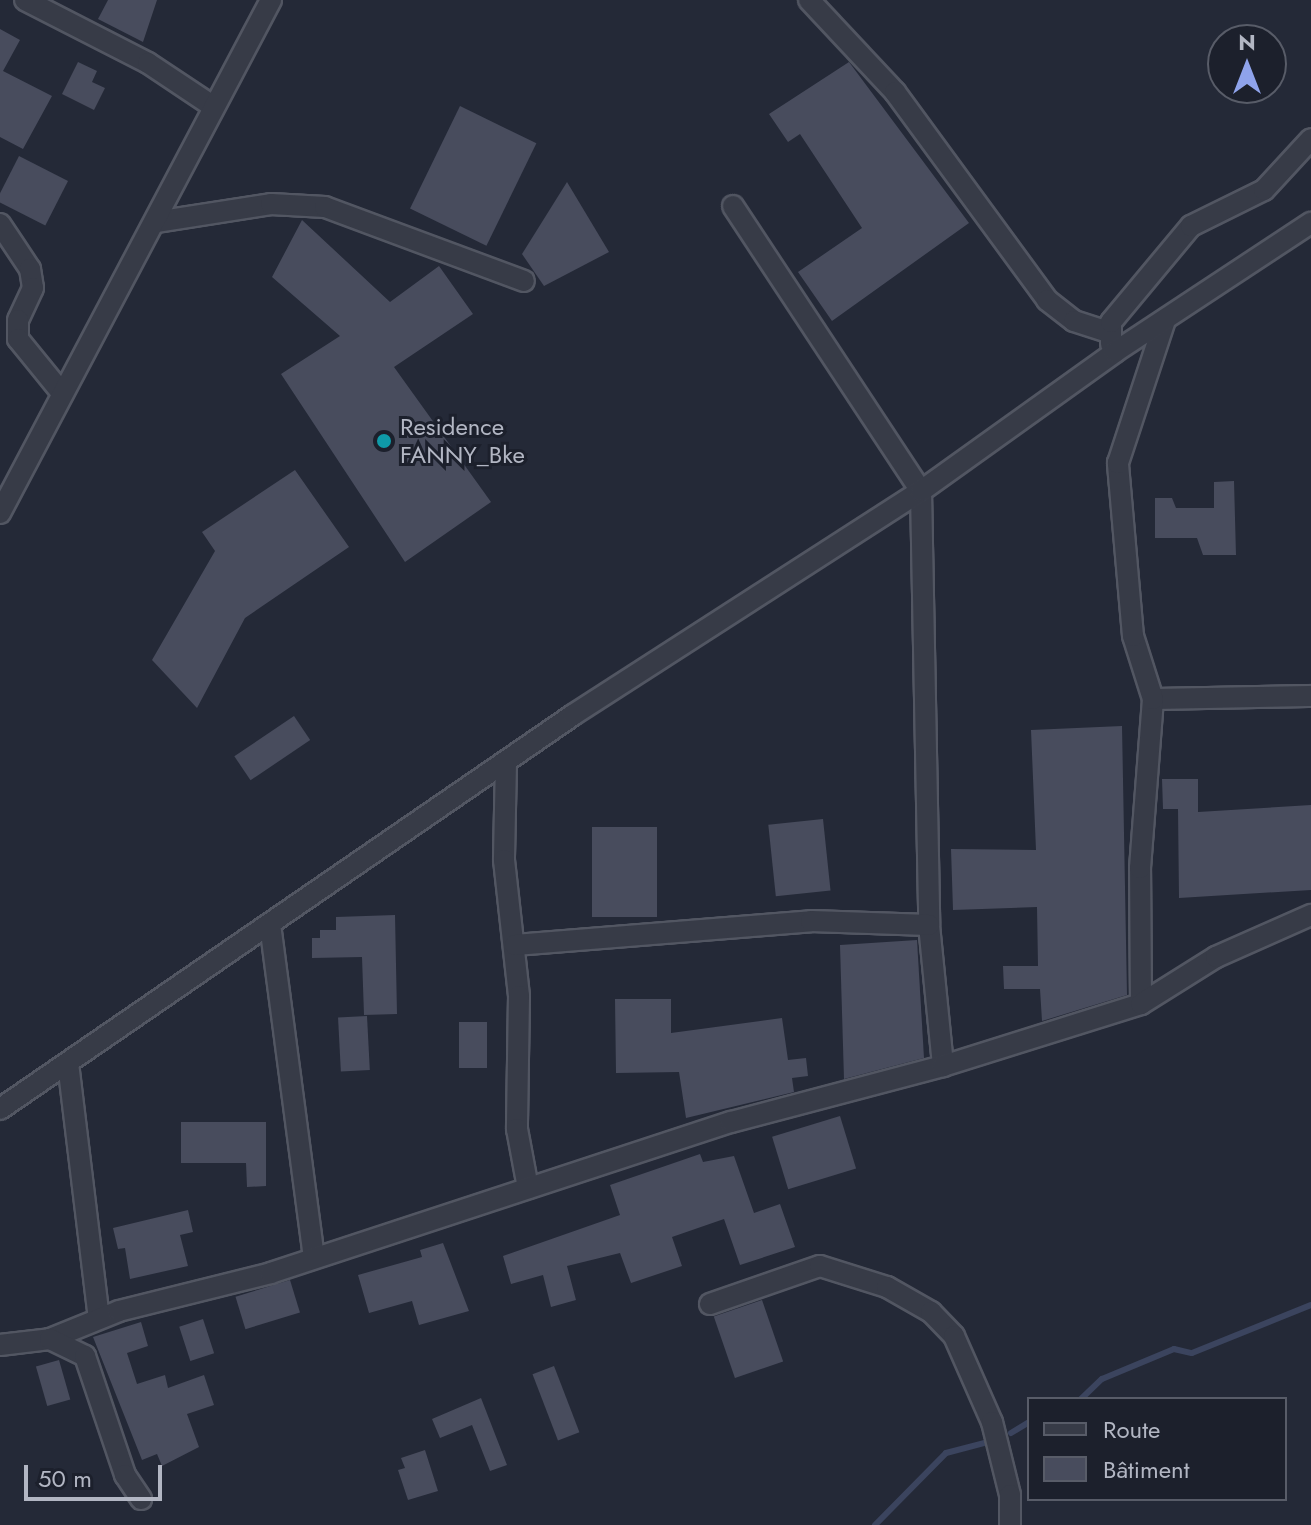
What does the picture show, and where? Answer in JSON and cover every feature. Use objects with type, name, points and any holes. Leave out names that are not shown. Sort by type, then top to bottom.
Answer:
[{"type":"street","points":[[25,0],[148,63],[211,105]]},
{"type":"street","points":[[0,513],[61,392],[156,222],[211,105],[271,0]]},
{"type":"street","points":[[809,0],[895,92],[1047,300],[1074,321],[1107,332],[1115,352]]},
{"type":"street","points":[[1107,332],[1191,226],[1264,190],[1311,139]]},
{"type":"street","points":[[156,222],[271,204],[325,207],[524,281]]},
{"type":"street","points":[[733,206],[921,491],[929,925],[943,1066]]},
{"type":"street","points":[[0,1109],[506,762],[921,491],[1115,352],[1311,223]]},
{"type":"street","points":[[0,224],[31,279],[18,339],[61,392]]},
{"type":"street","points":[[1141,1004],[1140,868],[1153,699],[1133,636],[1118,463],[1165,320]]},
{"type":"street","points":[[1153,699],[1311,696]]},
{"type":"street","points":[[506,762],[504,860],[515,945],[517,1129],[528,1188]]},
{"type":"street","points":[[0,1345],[50,1339],[99,1318],[314,1257],[731,1122],[943,1066],[1141,1004],[1216,957],[1311,915]]},
{"type":"street","points":[[515,945],[811,921],[929,925]]},
{"type":"street","points":[[270,924],[314,1257]]},
{"type":"street","points":[[68,1063],[99,1318]]},
{"type":"street","points":[[710,1304],[820,1266],[887,1287],[931,1312],[954,1336],[992,1422],[1010,1495],[1010,1525]]},
{"type":"street","points":[[50,1339],[85,1356],[125,1475],[141,1499]]},
{"type":"building","points":[[108,0],[157,0],[143,42],[98,19]]},
{"type":"building","points":[[0,29],[20,40],[3,71],[52,96],[23,149],[0,137]]},
{"type":"building","points":[[78,62],[97,71],[92,82],[105,88],[94,110],[62,94]]},
{"type":"building","points":[[849,62],[969,223],[832,321],[798,272],[862,228],[800,134],[788,142],[769,114]]},
{"type":"building","points":[[460,106],[536,143],[486,246],[410,208]]},
{"type":"building","points":[[19,156],[68,181],[45,226],[0,202],[0,193]]},
{"type":"building","points":[[567,182],[609,252],[544,286],[522,254]]},
{"type":"building","points":[[302,220],[390,302],[439,266],[473,314],[394,367],[491,502],[405,562],[281,374],[340,336],[272,277]]},
{"type":"building","points":[[295,470],[349,547],[245,618],[197,708],[152,660],[215,551],[202,532]]},
{"type":"building","points":[[1234,481],[1236,555],[1203,555],[1197,538],[1155,538],[1155,498],[1172,498],[1176,508],[1214,508],[1214,482]]},
{"type":"building","points":[[294,716],[310,740],[251,780],[234,756]]},
{"type":"building","points":[[1122,726],[1127,995],[1042,1021],[1040,989],[1004,989],[1003,966],[1038,966],[1037,907],[953,910],[951,849],[1036,850],[1031,730]]},
{"type":"building","points":[[1162,779],[1198,779],[1198,812],[1311,805],[1311,890],[1179,898],[1178,809],[1163,809]]},
{"type":"building","points":[[823,819],[831,891],[776,896],[768,825]]},
{"type":"building","points":[[592,827],[657,827],[657,917],[592,917]]},
{"type":"building","points":[[395,915],[397,1014],[364,1015],[362,957],[312,958],[312,938],[320,938],[320,930],[336,930],[336,917]]},
{"type":"building","points":[[917,940],[924,1058],[844,1079],[840,945]]},
{"type":"building","points":[[615,999],[671,999],[671,1033],[782,1018],[788,1060],[806,1058],[808,1076],[792,1078],[794,1092],[686,1118],[679,1072],[616,1073]]},
{"type":"building","points":[[367,1016],[370,1070],[341,1071],[338,1018]]},
{"type":"building","points":[[459,1022],[487,1022],[487,1068],[459,1068]]},
{"type":"building","points":[[840,1116],[856,1169],[788,1189],[772,1137]]},
{"type":"building","points":[[181,1122],[266,1122],[266,1186],[247,1187],[246,1163],[181,1163]]},
{"type":"building","points":[[700,1154],[703,1162],[734,1156],[754,1213],[780,1204],[795,1247],[740,1265],[724,1219],[672,1237],[682,1266],[631,1283],[620,1253],[567,1266],[576,1300],[551,1307],[543,1275],[511,1284],[503,1256],[620,1215],[610,1185]]},
{"type":"building","points":[[188,1210],[193,1232],[180,1235],[188,1266],[130,1279],[125,1248],[118,1249],[113,1228]]},
{"type":"building","points":[[443,1243],[469,1311],[419,1325],[412,1301],[369,1313],[358,1275],[422,1257],[420,1250]]},
{"type":"building","points":[[290,1280],[300,1313],[245,1329],[235,1297]]},
{"type":"building","points":[[762,1300],[783,1361],[735,1378],[714,1317]]},
{"type":"building","points":[[203,1319],[214,1353],[190,1361],[179,1327]]},
{"type":"building","points":[[141,1322],[148,1346],[127,1353],[137,1384],[165,1375],[168,1388],[204,1375],[214,1405],[187,1414],[199,1447],[162,1466],[157,1454],[142,1460],[93,1337]]},
{"type":"building","points":[[59,1360],[70,1399],[47,1406],[36,1367]]},
{"type":"building","points":[[554,1366],[579,1432],[558,1441],[533,1374]]},
{"type":"building","points":[[481,1398],[507,1465],[490,1471],[472,1425],[440,1438],[432,1419]]},
{"type":"building","points":[[425,1450],[438,1491],[408,1500],[398,1470],[405,1468],[401,1458]]},
{"type":"waterway","points":[[1083,1397],[1102,1379],[1174,1349],[1192,1353],[1311,1305]]},
{"type":"waterway","points":[[1011,1433],[1027,1423]]},
{"type":"waterway","points":[[875,1525],[946,1453],[988,1442]]},
{"type":"place","name":"Residence FANNY_Bke","points":[[384,441]]}]
